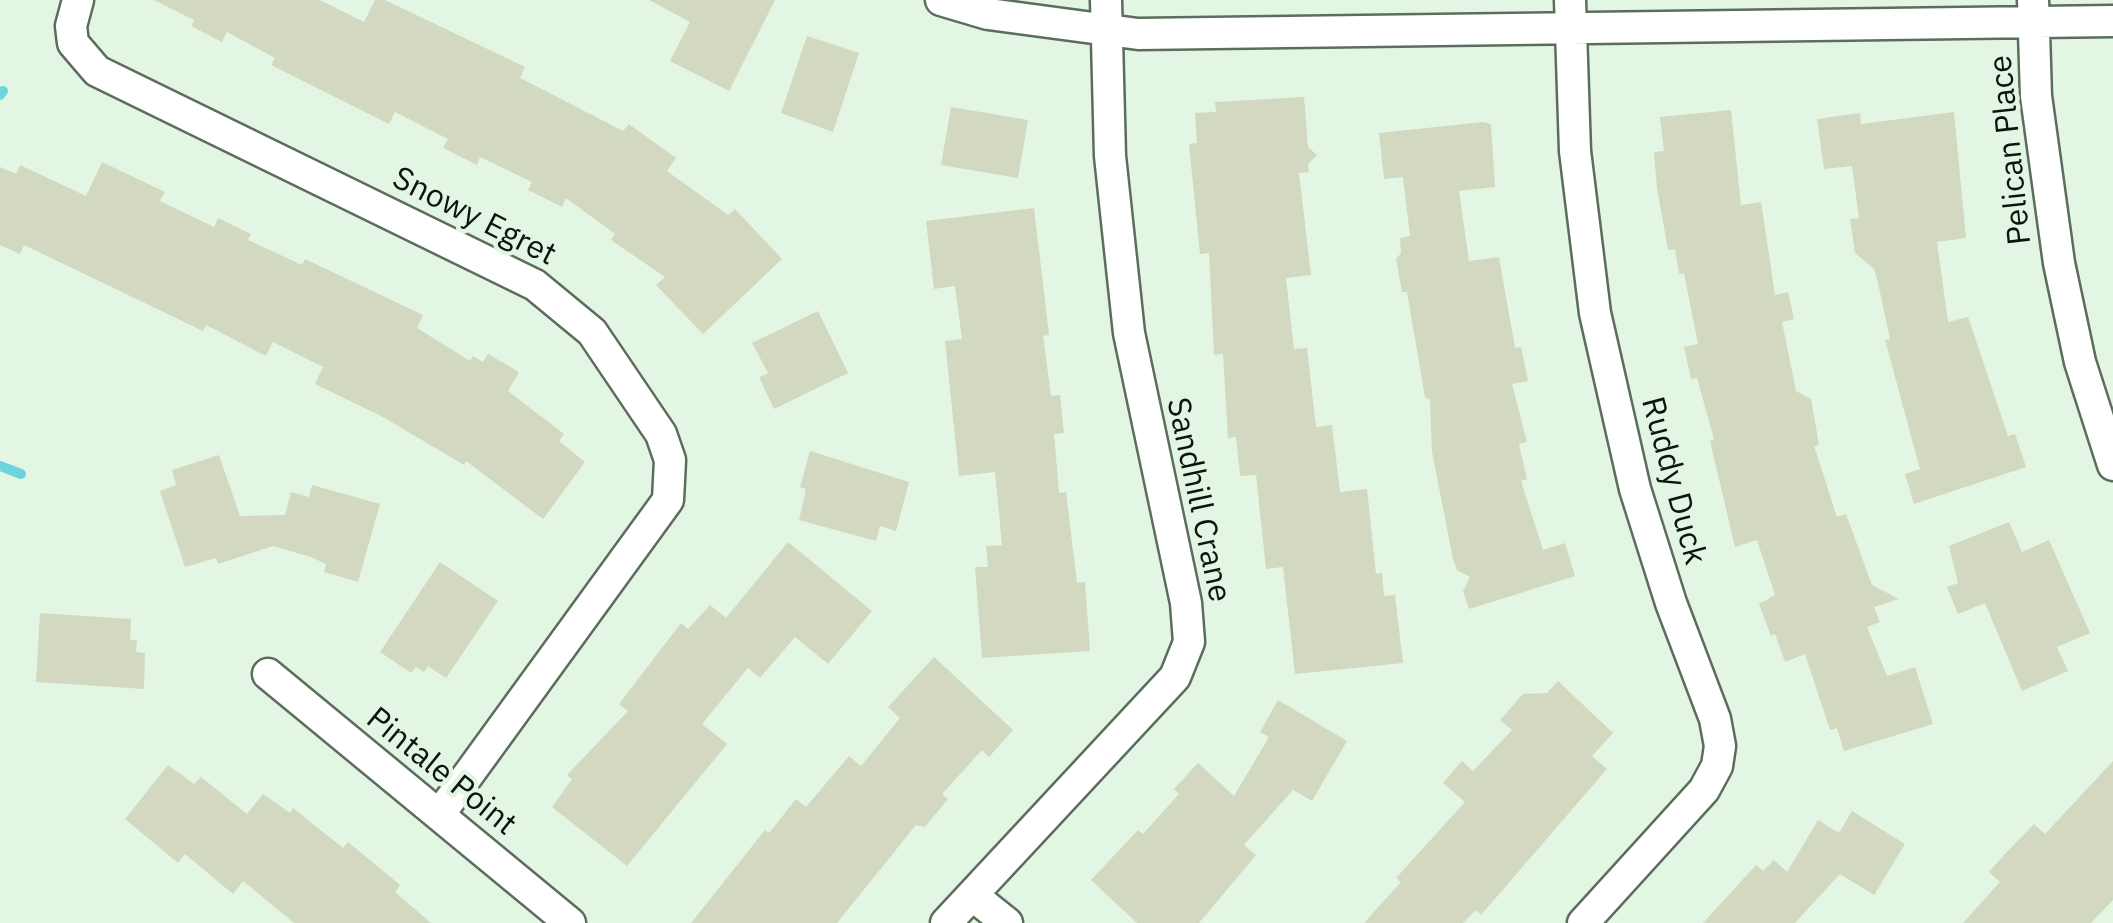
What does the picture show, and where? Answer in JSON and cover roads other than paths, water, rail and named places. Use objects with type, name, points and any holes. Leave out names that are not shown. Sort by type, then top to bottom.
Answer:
[{"type":"street","name":"Snowy Egret","points":[[78,0],[70,26],[73,43],[98,71],[534,285],[592,332],[661,434],[670,460],[668,500],[439,815]]},
{"type":"street","points":[[941,0],[988,14],[1105,32],[1570,15],[2033,11],[2113,21]]},
{"type":"street","name":"Sandhill Crane","points":[[946,923],[1175,677],[1190,642],[1186,603],[1128,332],[1110,156],[1106,0]]},
{"type":"street","name":"Pelican Place","points":[[2033,11],[2044,168],[2059,264],[2080,362],[2113,464]]},
{"type":"street","name":"Ruddy Duck","points":[[1570,15],[1576,151],[1595,313],[1635,489],[1720,746],[1717,766],[1704,790],[1583,923]]},
{"type":"street","name":"Pintale Point","points":[[268,674],[570,923]]},
{"type":"street","points":[[972,894],[1007,923]]},
{"type":"waterway","points":[[0,95],[3,91]]},
{"type":"waterway","points":[[0,466],[21,474]]}]
